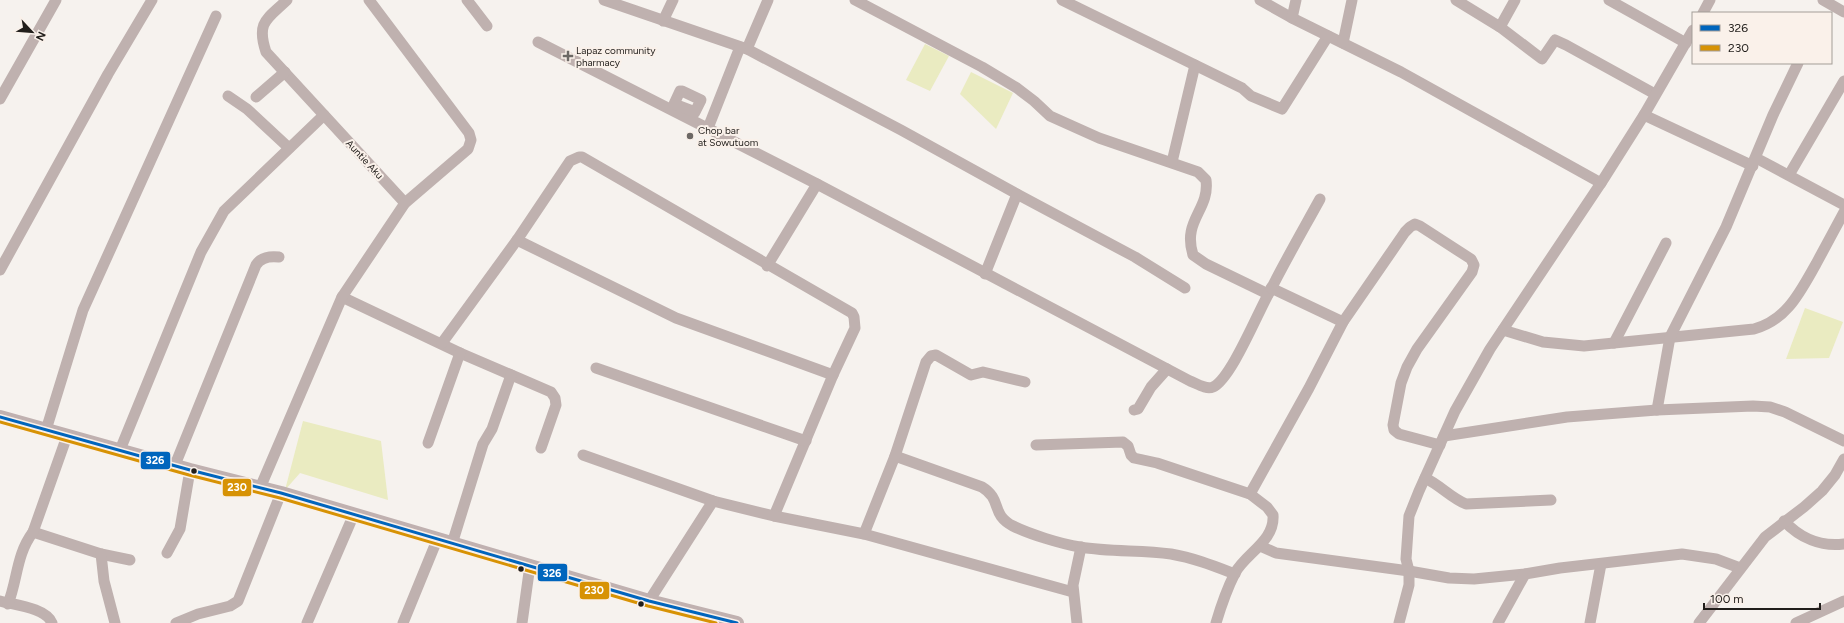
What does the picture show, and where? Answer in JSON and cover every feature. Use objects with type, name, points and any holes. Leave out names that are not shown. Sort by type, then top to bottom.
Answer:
[{"type":"main road","points":[[0,416],[190,470],[281,493],[437,540],[530,565],[649,600],[737,623]]},
{"type":"street","points":[[0,99],[56,0]]},
{"type":"street","points":[[0,270],[108,74],[152,0]]},
{"type":"street","name":"Auntie Aku","points":[[287,0],[264,22],[261,37],[266,52],[405,203]]},
{"type":"street","points":[[260,488],[342,297],[405,203],[468,149],[471,140],[469,132],[369,0]]},
{"type":"street","points":[[467,0],[487,26]]},
{"type":"street","points":[[604,0],[744,48],[901,130],[1135,257],[1186,288]]},
{"type":"street","points":[[663,20],[672,0]]},
{"type":"street","points":[[708,128],[744,48],[768,0]]},
{"type":"street","points":[[855,0],[982,67],[1018,88],[1050,116],[1099,138],[1198,172],[1206,180],[1207,191],[1190,236],[1193,255],[1206,264],[1343,322]]},
{"type":"street","points":[[1062,0],[1242,88],[1251,96],[1282,109],[1328,36]]},
{"type":"street","points":[[1260,0],[1292,18],[1401,72],[1601,183]]},
{"type":"street","points":[[1292,18],[1296,0]]},
{"type":"street","points":[[1343,43],[1352,0]]},
{"type":"street","points":[[1456,0],[1500,27],[1542,59],[1556,40],[1655,94]]},
{"type":"street","points":[[1500,27],[1515,0]]},
{"type":"street","points":[[1610,0],[1686,43]]},
{"type":"street","points":[[1704,12],[1710,0]]},
{"type":"street","points":[[1823,12],[1825,1],[1844,12]]},
{"type":"street","points":[[46,430],[83,310],[216,16]]},
{"type":"street","points":[[1399,623],[1409,585],[1409,571],[1406,559],[1409,516],[1442,440],[1469,384],[1503,330],[1601,183],[1644,115],[1692,32]]},
{"type":"street","points":[[538,42],[817,184],[985,274],[1167,369],[1207,388],[1216,385],[1225,375],[1320,199]]},
{"type":"street","points":[[1657,410],[1670,337],[1726,227],[1755,162],[1778,104],[1798,64]]},
{"type":"street","points":[[1172,162],[1195,65]]},
{"type":"street","points":[[256,97],[285,72]]},
{"type":"street","points":[[1789,175],[1844,81]]},
{"type":"street","points":[[228,96],[248,109],[289,148]]},
{"type":"street","points":[[120,450],[201,252],[224,211],[324,115]]},
{"type":"street","points":[[1644,115],[1789,175],[1844,205]]},
{"type":"street","points":[[442,343],[517,240],[570,160],[579,157],[767,266],[852,313],[854,317],[854,328],[774,516]]},
{"type":"street","points":[[767,266],[817,184]]},
{"type":"street","points":[[985,274],[1017,194]]},
{"type":"street","points":[[1503,330],[1543,342],[1566,346],[1584,346],[1754,329],[1765,326],[1780,316],[1798,297],[1844,212]]},
{"type":"street","points":[[1250,494],[1309,388],[1343,322],[1410,227],[1415,224],[1473,262],[1474,268],[1417,349],[1407,367],[1393,425],[1394,430],[1399,434],[1442,440],[1567,417],[1657,410],[1753,406],[1770,407],[1785,412],[1844,441]]},
{"type":"street","points":[[517,240],[676,318],[833,375]]},
{"type":"street","points":[[1614,343],[1666,243]]},
{"type":"street","points":[[175,465],[256,265],[259,260],[271,256],[279,258]]},
{"type":"street","points":[[342,297],[442,343],[460,353],[551,392],[555,398],[556,405],[541,448]]},
{"type":"street","points":[[428,443],[460,353]]},
{"type":"street","points":[[864,534],[895,456],[926,362],[931,356],[936,356],[971,375],[983,372],[1025,382]]},
{"type":"street","points":[[596,368],[806,441]]},
{"type":"street","points":[[1134,410],[1138,408],[1151,387],[1167,369]]},
{"type":"street","points":[[452,544],[483,444],[492,429],[511,375]]},
{"type":"street","points":[[52,623],[50,619],[42,612],[4,602],[16,583],[19,559],[24,545],[33,532],[67,436]]},
{"type":"street","points":[[1036,445],[1123,442],[1128,446],[1130,455],[1134,458],[1157,463],[1250,494],[1267,507],[1273,515],[1271,529],[1260,546],[1243,561],[1235,574],[1216,623]]},
{"type":"street","points":[[584,455],[712,501],[774,516],[864,534],[1073,592]]},
{"type":"street","points":[[895,456],[982,487],[992,495],[1001,518],[1013,526],[1081,547],[1170,554],[1200,560],[1235,574]]},
{"type":"street","points":[[1699,623],[1765,537],[1822,491],[1835,476],[1844,459]]},
{"type":"street","points":[[168,553],[180,529],[190,470]]},
{"type":"street","points":[[1425,478],[1438,484],[1455,499],[1466,504],[1551,500]]},
{"type":"street","points":[[176,623],[198,614],[230,606],[238,601],[281,493]]},
{"type":"street","points":[[649,600],[712,501]]},
{"type":"street","points":[[307,623],[354,514]]},
{"type":"street","points":[[1784,521],[1793,531],[1820,544],[1844,544]]},
{"type":"street","points":[[33,532],[101,554],[130,560]]},
{"type":"street","points":[[403,623],[437,540]]},
{"type":"street","points":[[1260,546],[1276,553],[1409,571],[1449,578],[1474,579],[1525,574],[1560,568],[1682,554],[1716,558],[1740,568]]},
{"type":"street","points":[[1076,623],[1073,578],[1081,547]]},
{"type":"street","points":[[101,554],[104,581],[115,623]]},
{"type":"street","points":[[1590,623],[1601,564]]},
{"type":"street","points":[[522,623],[530,565]]},
{"type":"street","points":[[1498,623],[1525,574]]},
{"type":"street","points":[[1796,623],[1843,604]]},
{"type":"green space","points":[[925,44],[949,56],[930,91],[906,80]]},
{"type":"green space","points":[[971,72],[1013,93],[996,129],[960,94]]},
{"type":"green space","points":[[1805,308],[1843,322],[1829,358],[1786,359]]},
{"type":"green space","points":[[303,421],[381,441],[388,500],[300,473],[285,490]]},
{"type":"transit line","name":"326","points":[[0,417],[190,470],[281,493],[649,601],[737,623]]},
{"type":"transit line","name":"230","points":[[0,422],[189,475],[280,498],[648,606],[716,623]]},
{"type":"place","name":"Lapaz community pharmacy","points":[[568,56]]},
{"type":"place","name":"Chop bar at Sowutuom","points":[[690,136]]}]
